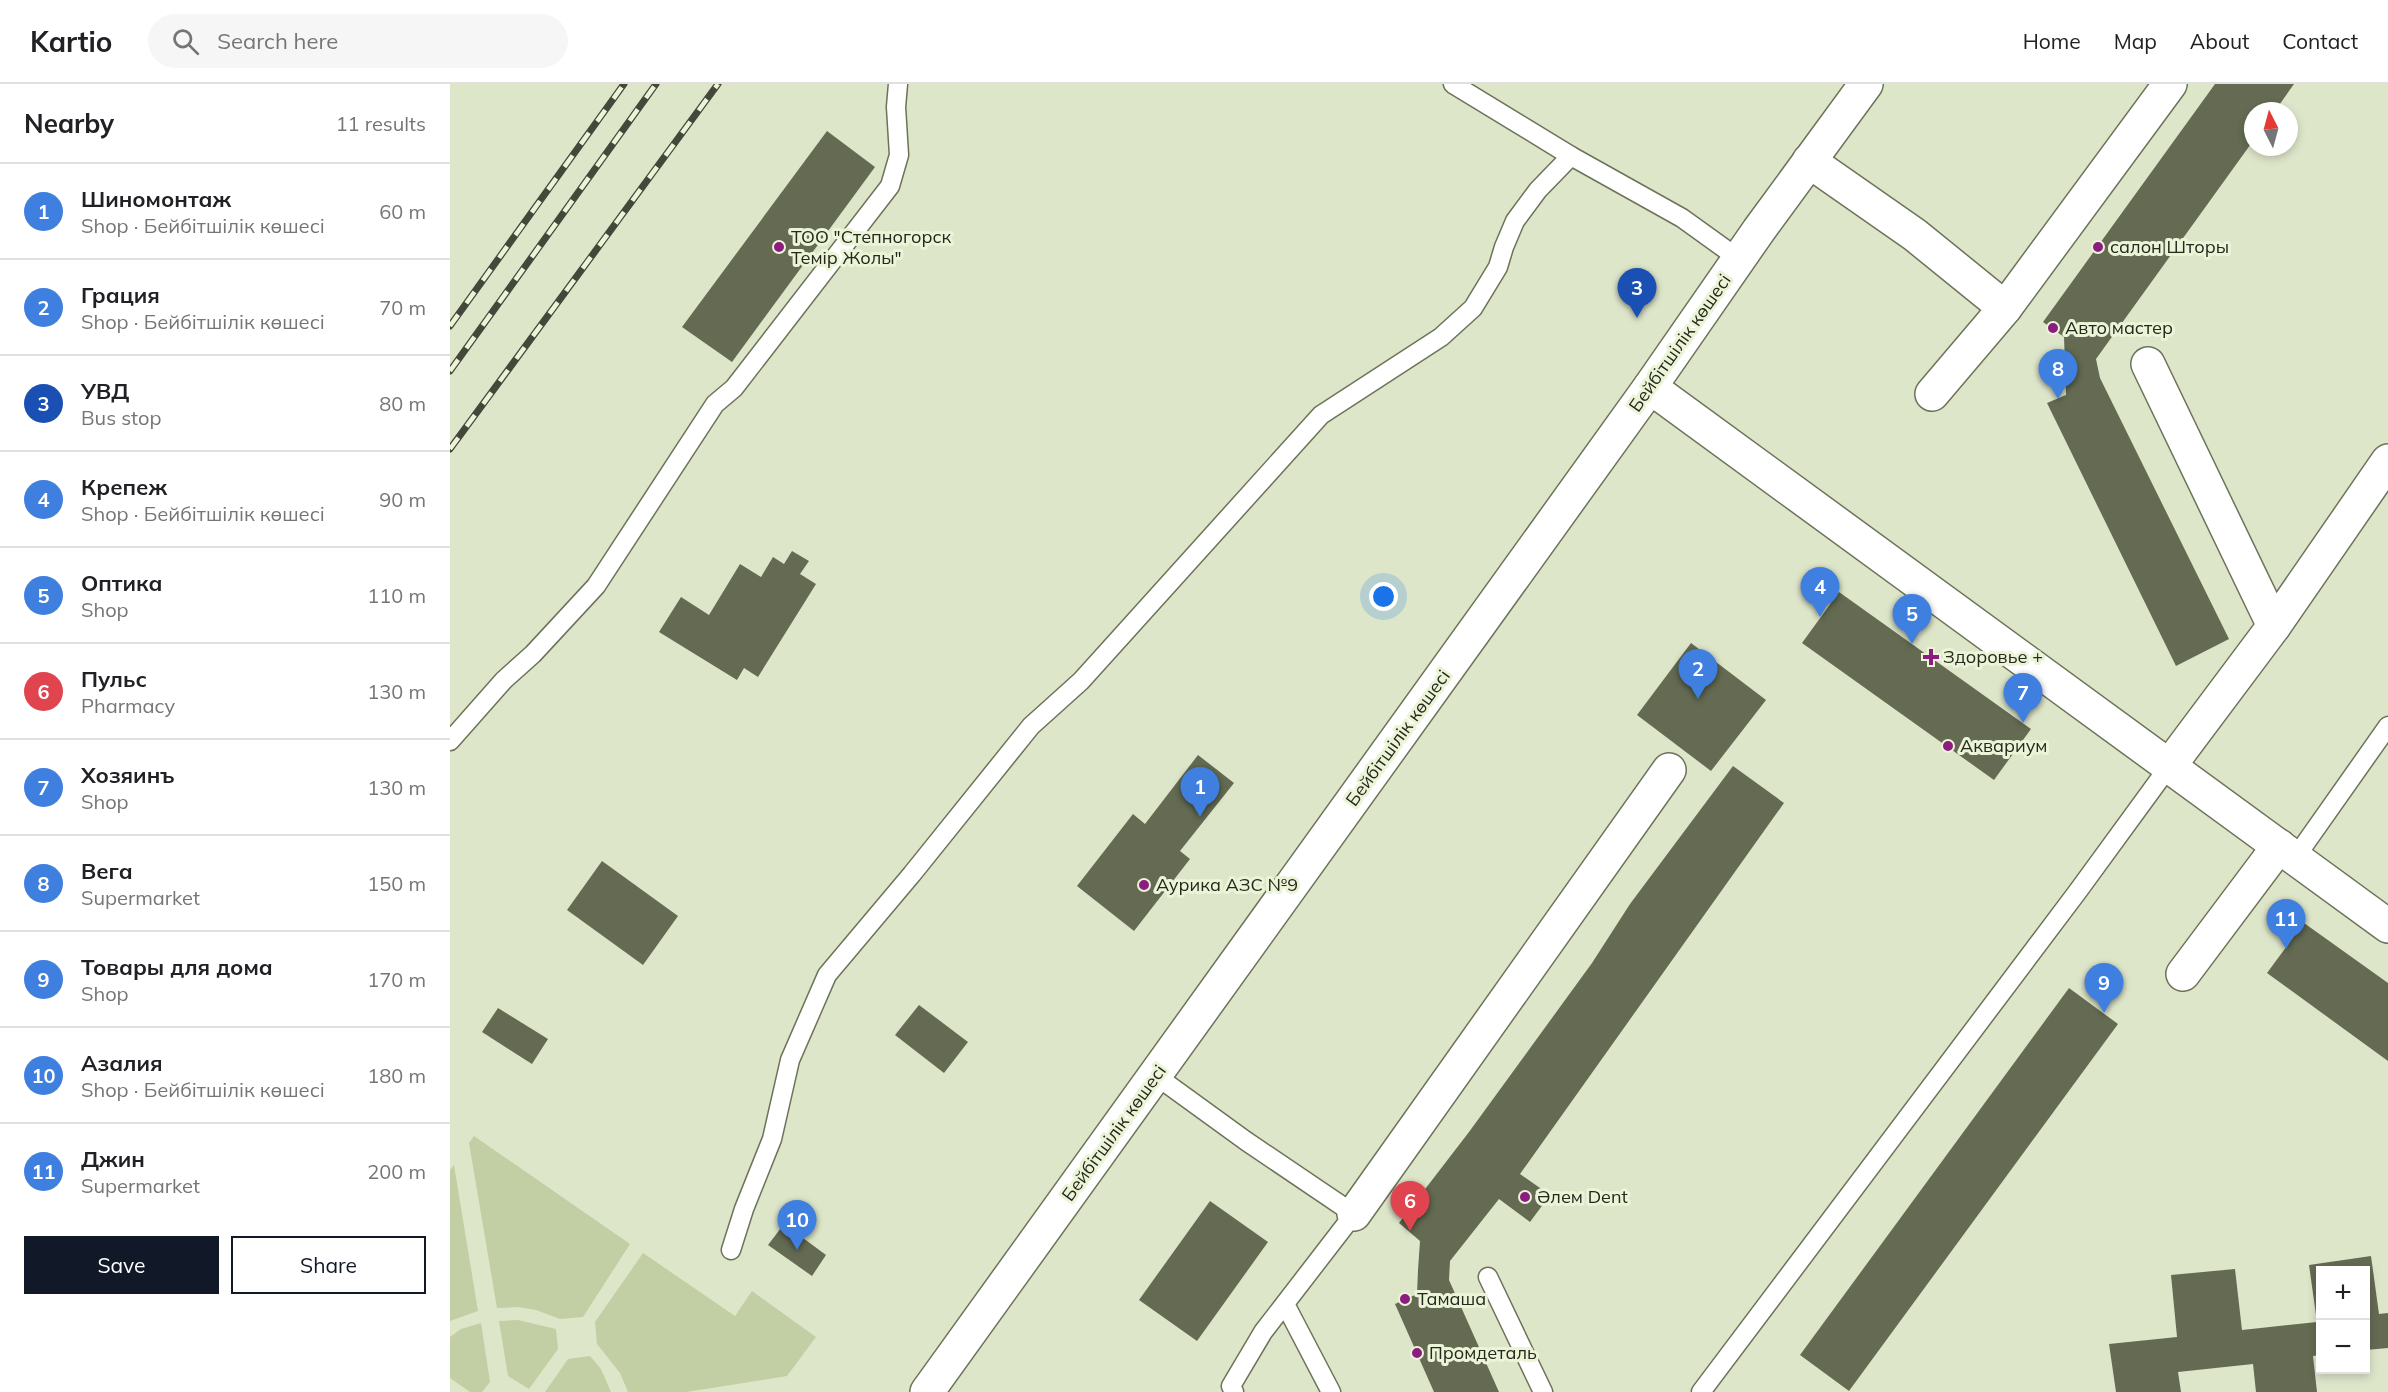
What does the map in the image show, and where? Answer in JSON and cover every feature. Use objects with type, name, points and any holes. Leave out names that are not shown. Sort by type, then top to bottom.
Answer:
[{"type":"street","name":"Бейбітшілік көшесі","points":[[927,1392],[1866,84]]},
{"type":"street","points":[[1932,394],[2005,308],[2170,84]]},
{"type":"street","points":[[1809,161],[1915,236],[2005,308]]},
{"type":"street","points":[[2148,364],[2274,626]]},
{"type":"street","points":[[1650,387],[2388,926]]},
{"type":"street","points":[[2170,765],[2274,626],[2388,462]]},
{"type":"street","points":[[1354,1214],[1669,770]]},
{"type":"street","points":[[2183,974],[2287,852]]},
{"type":"lane","points":[[450,741],[504,681],[533,654],[596,586],[715,404],[734,388],[890,186],[899,155],[896,107],[898,84]]},
{"type":"lane","points":[[1454,84],[1571,156],[1682,218],[1739,259]]},
{"type":"lane","points":[[732,1250],[744,1209],[772,1139],[790,1060],[827,975],[1031,726],[1081,681],[1322,415],[1441,337],[1473,308],[1498,267],[1515,221],[1538,190],[1571,156]]},
{"type":"lane","points":[[2287,852],[2388,726]]},
{"type":"lane","points":[[1701,1392],[2057,920],[2170,765]]},
{"type":"lane","points":[[1155,1075],[1246,1141],[1354,1214],[1263,1332],[1231,1386],[1234,1392]]},
{"type":"lane","points":[[1488,1277],[1543,1392]]},
{"type":"lane","points":[[1285,1304],[1331,1392]]},
{"type":"green space","points":[[474,1136],[630,1244],[583,1317],[560,1319],[536,1310],[518,1307],[497,1308],[469,1143]]},
{"type":"green space","points":[[454,1165],[478,1311],[450,1321],[450,1170]]},
{"type":"green space","points":[[643,1253],[735,1316],[752,1291],[816,1337],[787,1376],[686,1392],[628,1392],[620,1373],[597,1344],[595,1322]]},
{"type":"green space","points":[[518,1320],[556,1329],[558,1349],[529,1389],[508,1376],[499,1321]]},
{"type":"green space","points":[[481,1323],[490,1382],[482,1392],[470,1392],[450,1378],[450,1337],[461,1329]]},
{"type":"green space","points":[[590,1356],[601,1369],[611,1392],[545,1392],[568,1359]]},
{"type":"building","points":[[2215,84],[2294,84],[2281,102],[2244,102],[2244,153],[2096,359],[2100,378],[2229,639],[2176,666],[2047,403],[2066,395],[2064,337],[2043,322]]},
{"type":"building","name":"ТОО \"Степногорск Темiр Жолы\"","points":[[827,131],[875,167],[732,362],[682,327]]},
{"type":"building","points":[[792,551],[809,561],[800,574],[816,584],[758,677],[744,668],[737,680],[659,632],[681,597],[709,615],[740,564],[761,577],[773,557],[784,564]]},
{"type":"building","points":[[1839,592],[2031,729],[1994,780],[1802,643]]},
{"type":"building","points":[[1691,643],[1766,700],[1711,771],[1637,715]]},
{"type":"building","points":[[1198,755],[1234,783],[1180,851],[1190,859],[1134,931],[1077,886],[1133,814],[1145,824]]},
{"type":"building","points":[[1733,766],[1784,803],[1520,1174],[1550,1195],[1530,1222],[1499,1199],[1450,1261],[1449,1280],[1499,1392],[1434,1392],[1395,1304],[1417,1294],[1420,1241],[1399,1223],[1469,1132],[1592,963],[1630,904]]},
{"type":"building","points":[[602,861],[678,916],[643,965],[567,910]]},
{"type":"building","points":[[2304,923],[2388,983],[2388,1061],[2267,973]]},
{"type":"building","points":[[2069,988],[2118,1024],[1849,1391],[1800,1355]]},
{"type":"building","points":[[919,1005],[968,1042],[944,1073],[895,1035]]},
{"type":"building","points":[[498,1008],[548,1039],[532,1064],[482,1032]]},
{"type":"building","points":[[1210,1201],[1268,1242],[1197,1341],[1139,1300]]},
{"type":"building","points":[[784,1224],[826,1255],[812,1276],[768,1245]]},
{"type":"building","points":[[2371,1256],[2379,1314],[2388,1313],[2388,1348],[2370,1350],[2370,1266],[2316,1266],[2316,1315],[2309,1265]]},
{"type":"building","points":[[2235,1269],[2242,1330],[2316,1322],[2316,1356],[2313,1356],[2317,1392],[2256,1392],[2253,1364],[2178,1372],[2181,1392],[2116,1392],[2109,1344],[2177,1337],[2171,1275]]},
{"type":"railway","points":[[450,326],[624,84]]},
{"type":"railway","points":[[450,371],[656,84]]},
{"type":"railway","points":[[450,449],[718,84]]},
{"type":"place","name":"ТОО \"Степногорск Темiр Жолы\"","points":[[779,247]]},
{"type":"place","name":"салон Шторы","points":[[2098,247]]},
{"type":"place","name":"УВД","points":[[1637,318]]},
{"type":"place","name":"Авто мастер","points":[[2053,328]]},
{"type":"place","name":"Вега","points":[[2058,399]]},
{"type":"place","name":"Крепеж","points":[[1820,617]]},
{"type":"place","name":"Оптика","points":[[1912,644]]},
{"type":"place","name":"Здоровье +","points":[[1931,657]]},
{"type":"place","name":"Грация","points":[[1698,699]]},
{"type":"place","name":"Хозяинъ","points":[[2023,723]]},
{"type":"place","name":"Аквариум","points":[[1948,746]]},
{"type":"place","name":"Шиномонтаж","points":[[1200,817]]},
{"type":"place","name":"Аурика АЗС №9","points":[[1144,885]]},
{"type":"place","name":"Джин","points":[[2286,949]]},
{"type":"place","name":"Товары для дома","points":[[2104,1013]]},
{"type":"place","name":"Әлем Dent","points":[[1525,1197]]},
{"type":"place","name":"Пульс","points":[[1410,1231]]},
{"type":"place","name":"Азалия","points":[[797,1250]]},
{"type":"place","name":"Тамаша","points":[[1405,1299]]},
{"type":"place","name":"Промдеталь","points":[[1417,1353]]}]
